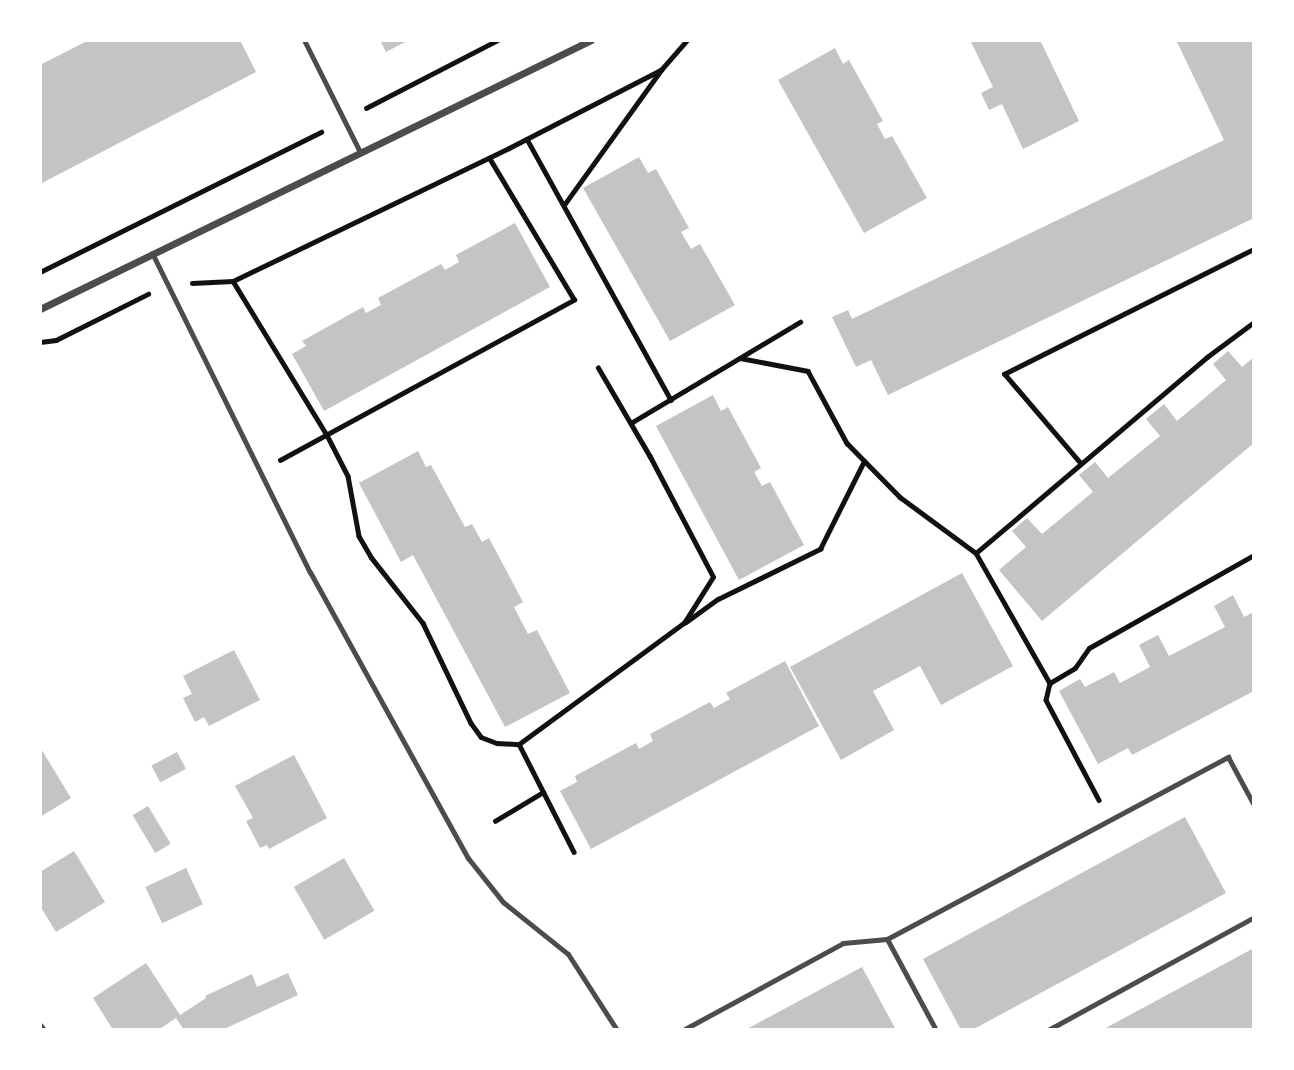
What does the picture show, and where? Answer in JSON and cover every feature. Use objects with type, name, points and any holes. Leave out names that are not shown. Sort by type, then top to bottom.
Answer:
[{"type":"street","points":[[40,309],[591,40]]},
{"type":"lane","points":[[304,40],[360,152]]},
{"type":"lane","points":[[152,253],[310,572],[468,858],[503,902],[568,954],[617,1030]]},
{"type":"lane","points":[[683,1030],[843,943],[887,939],[1228,757],[1254,805]]},
{"type":"lane","points":[[1048,1030],[1254,917]]},
{"type":"lane","points":[[887,939],[936,1030]]},
{"type":"path","points":[[40,272],[498,40]]},
{"type":"path","points":[[564,205],[661,70],[687,40]]},
{"type":"path","points":[[40,342],[55,340],[168,284],[233,281],[489,158],[661,70]]},
{"type":"path","points":[[527,139],[671,400]]},
{"type":"path","points":[[260,471],[574,300],[489,158]]},
{"type":"path","points":[[1081,464],[1004,374],[1254,249]]},
{"type":"path","points":[[233,281],[327,435],[348,476],[359,536],[388,581],[422,623],[471,723],[481,737],[489,740],[519,744],[718,599],[820,548],[864,461]]},
{"type":"path","points":[[631,423],[800,322]]},
{"type":"path","points":[[976,553],[1254,322]]},
{"type":"path","points":[[740,358],[808,371],[846,443],[900,497],[976,553],[1050,683],[1046,700],[1110,820]]},
{"type":"path","points":[[598,368],[631,423],[713,577],[684,623]]},
{"type":"path","points":[[1050,683],[1075,668],[1089,648],[1254,555]]},
{"type":"path","points":[[519,744],[574,852]]},
{"type":"path","points":[[495,821],[543,792]]},
{"type":"building","points":[[89,40],[240,40],[256,72],[40,184],[40,65]]},
{"type":"building","points":[[380,40],[409,40],[386,52]]},
{"type":"building","points":[[970,40],[1040,40],[1079,121],[1023,149],[1002,104],[989,110],[981,93],[993,87]]},
{"type":"building","points":[[1176,40],[1254,40],[1254,218],[888,395],[871,360],[856,367],[832,317],[848,310],[852,319],[1224,140]]},
{"type":"building","points":[[835,48],[843,64],[849,60],[883,121],[877,124],[885,139],[892,136],[927,198],[864,233],[778,80]]},
{"type":"building","points":[[639,157],[648,173],[656,169],[689,228],[681,232],[691,249],[700,244],[735,305],[670,341],[583,188]]},
{"type":"building","points":[[515,223],[550,287],[324,411],[292,354],[306,346],[302,341],[363,307],[366,313],[381,305],[378,298],[441,264],[445,270],[459,262],[456,255]]},
{"type":"building","points":[[1228,351],[1242,367],[1254,357],[1254,443],[1042,621],[999,570],[1026,547],[1012,531],[1027,518],[1042,534],[1093,492],[1079,475],[1095,462],[1108,478],[1160,436],[1146,419],[1164,404],[1177,421],[1226,380],[1213,364]]},
{"type":"building","points":[[713,395],[721,411],[728,407],[761,468],[754,472],[762,486],[770,482],[804,545],[739,580],[656,426]]},
{"type":"building","points":[[418,451],[426,467],[431,465],[465,527],[472,524],[482,542],[489,538],[523,602],[514,607],[528,634],[537,630],[570,693],[505,727],[413,555],[401,562],[359,483]]},
{"type":"building","points":[[962,573],[1013,666],[941,705],[920,666],[873,691],[894,730],[841,760],[790,667]]},
{"type":"building","points":[[1233,595],[1244,617],[1254,612],[1254,691],[1132,755],[1128,748],[1098,764],[1059,691],[1080,679],[1085,687],[1114,672],[1120,683],[1150,667],[1139,645],[1158,635],[1169,656],[1225,627],[1214,606]]},
{"type":"building","points":[[234,650],[260,700],[209,726],[204,717],[195,722],[183,698],[192,694],[183,676]]},
{"type":"building","points":[[785,661],[819,726],[591,849],[560,791],[577,782],[575,776],[636,743],[639,749],[653,741],[650,734],[710,702],[714,708],[730,699],[726,693]]},
{"type":"building","points":[[40,747],[71,798],[40,817]]},
{"type":"building","points":[[177,752],[186,769],[160,782],[151,766]]},
{"type":"building","points":[[294,755],[327,818],[269,849],[267,845],[260,848],[246,821],[253,818],[235,786]]},
{"type":"building","points":[[148,806],[171,844],[155,853],[133,815]]},
{"type":"building","points":[[1185,817],[1226,893],[972,1030],[961,1030],[923,959]]},
{"type":"building","points":[[74,851],[105,902],[56,932],[40,906],[40,872]]},
{"type":"building","points":[[344,858],[374,911],[324,940],[294,887]]},
{"type":"building","points":[[186,868],[203,904],[162,923],[145,887]]},
{"type":"building","points":[[1254,948],[1254,1030],[1102,1030]]},
{"type":"building","points":[[146,963],[180,1015],[206,998],[205,996],[252,974],[257,987],[288,973],[298,995],[222,1030],[184,1030],[176,1018],[158,1030],[113,1030],[93,998]]},
{"type":"building","points":[[862,967],[896,1030],[745,1030]]}]
